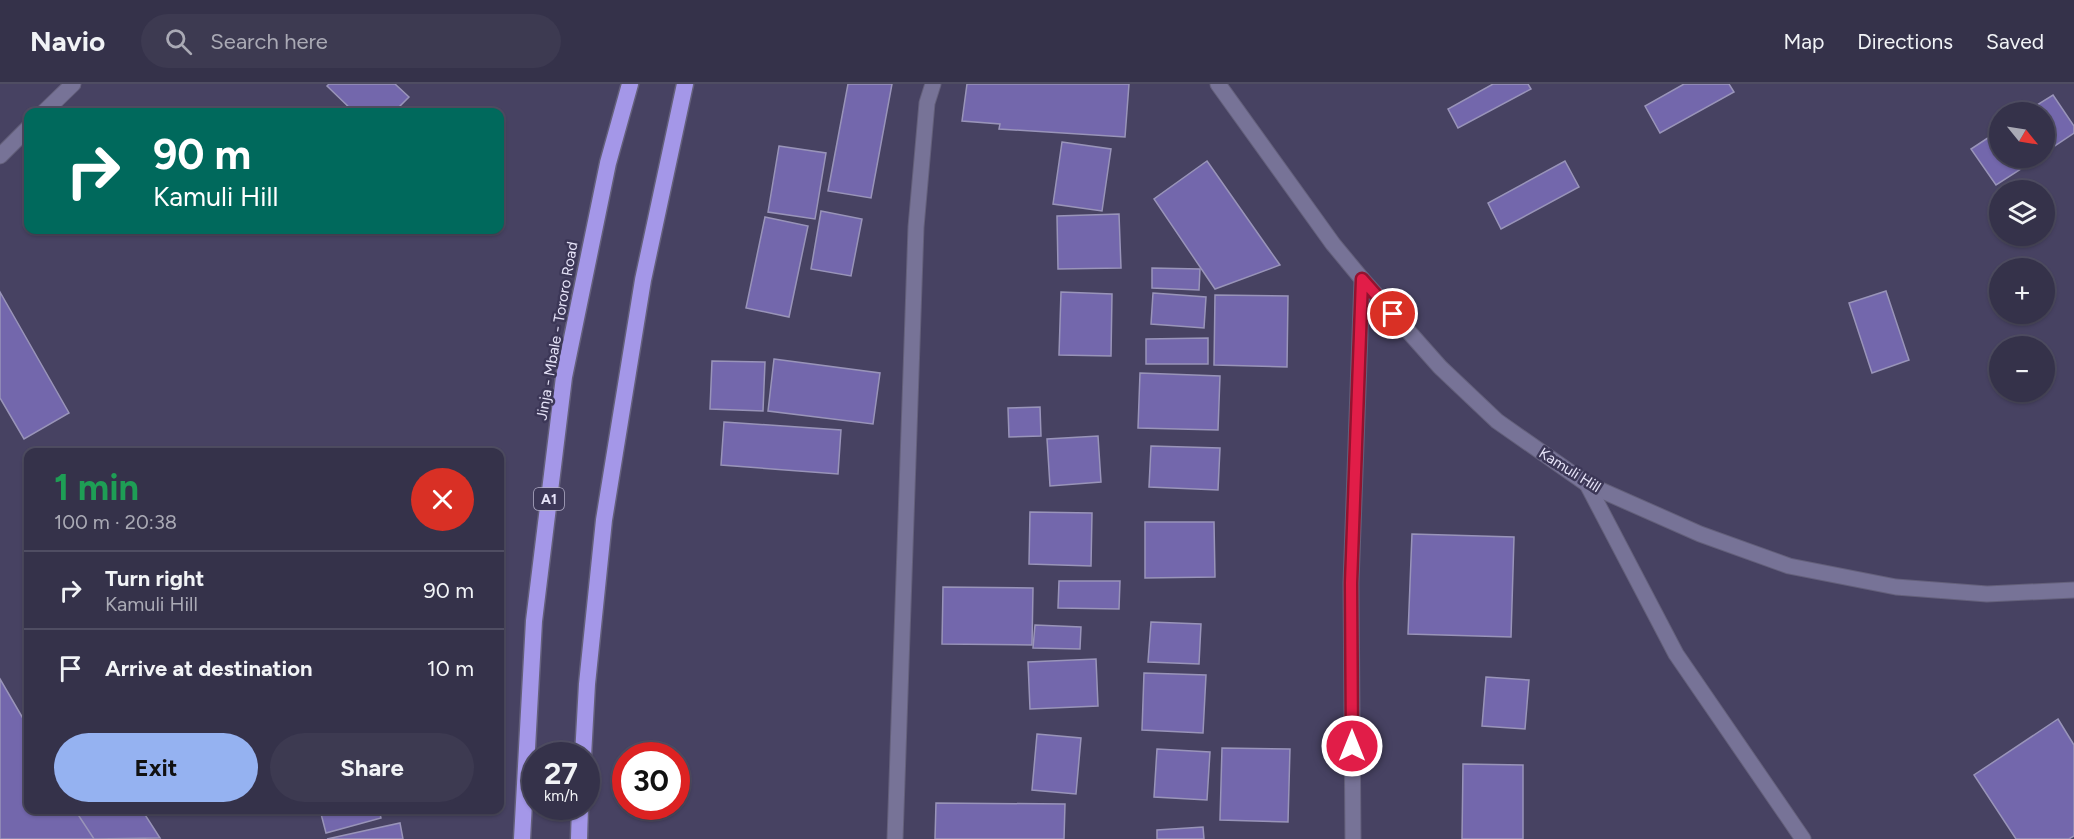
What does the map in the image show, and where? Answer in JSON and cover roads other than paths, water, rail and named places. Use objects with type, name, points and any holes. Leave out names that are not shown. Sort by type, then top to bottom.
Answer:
[{"type":"highway","name":"Jinja - Mbale - Tororo Road","points":[[522,839],[534,621],[564,376],[608,163],[630,84]]},
{"type":"highway","points":[[584,742],[587,684],[604,520],[643,280],[686,84]]},
{"type":"highway","points":[[579,839],[580,820]]},
{"type":"street","points":[[48,108],[73,84]]},
{"type":"street","points":[[895,839],[916,227],[927,103],[933,84]]},
{"type":"street","name":"Kamuli Hill","points":[[1218,84],[1333,244],[1440,367],[1497,421],[1587,484],[1700,534],[1790,566],[1896,587],[1987,594],[2074,590]]},
{"type":"street","points":[[0,156],[24,132]]},
{"type":"street","points":[[1353,839],[1351,583],[1362,279]]},
{"type":"street","points":[[1587,484],[1676,654],[1803,839]]}]
